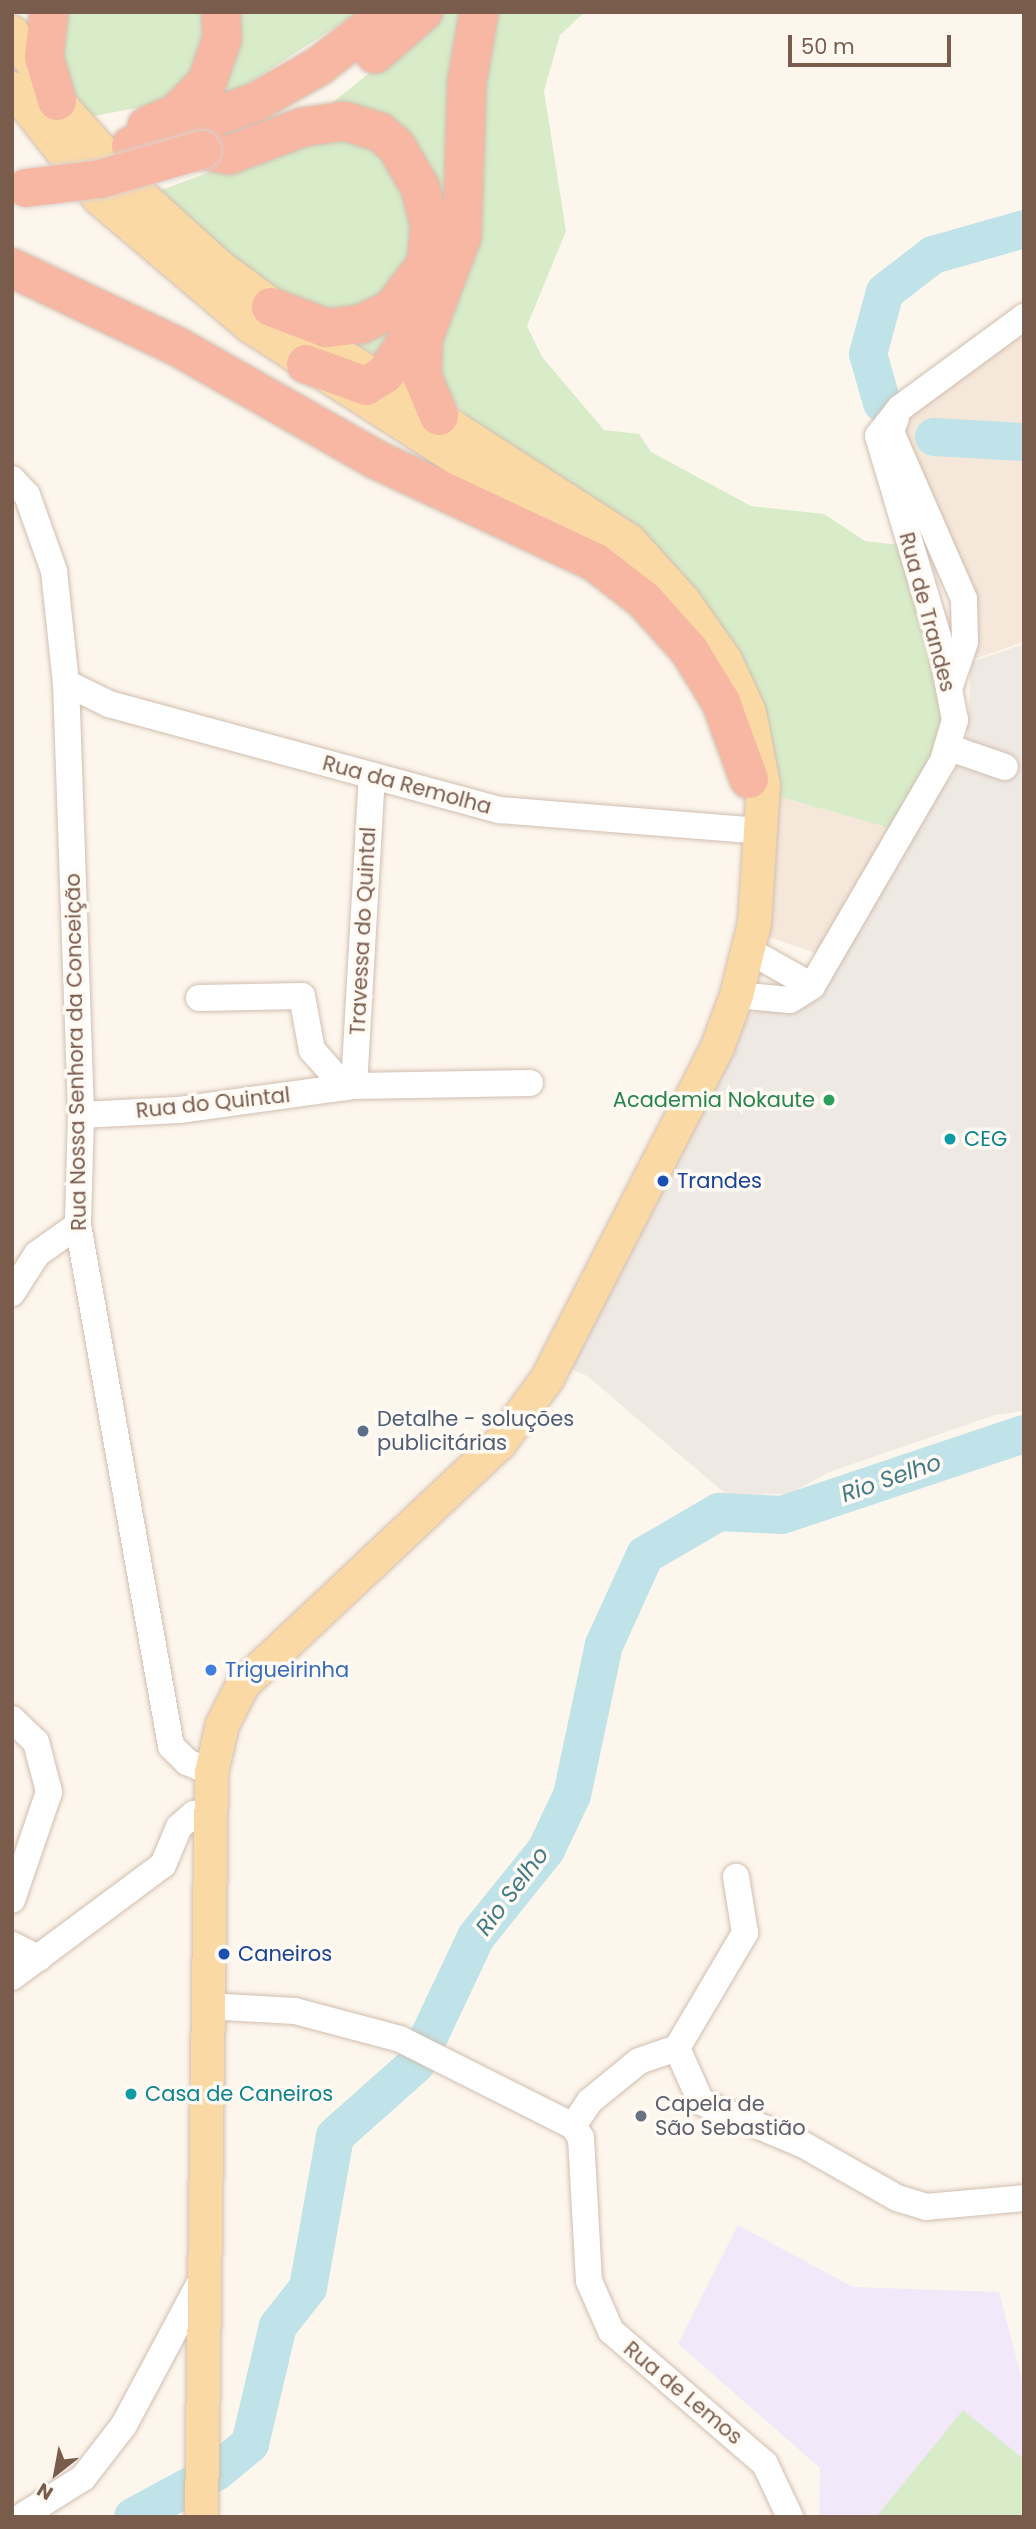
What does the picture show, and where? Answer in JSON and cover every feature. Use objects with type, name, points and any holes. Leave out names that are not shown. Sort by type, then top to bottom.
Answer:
[{"type":"highway","points":[[49,12],[44,57],[57,101]]},
{"type":"highway","points":[[131,146],[145,127],[177,113],[207,82],[222,39],[221,12]]},
{"type":"highway","points":[[17,181],[131,146],[195,140],[287,86],[389,12]]},
{"type":"highway","points":[[17,181],[100,179],[334,83],[423,12]]},
{"type":"highway","points":[[439,416],[421,354],[466,213],[467,81],[479,12]]},
{"type":"highway","points":[[195,140],[229,155],[303,127],[344,121],[372,128],[396,146],[420,187],[430,226],[426,264],[392,309],[361,324],[326,328],[271,307]]},
{"type":"highway","points":[[12,268],[178,347],[375,459],[595,562],[644,600],[689,650],[721,702],[749,779]]},
{"type":"highway","points":[[306,364],[357,385],[380,379],[441,287]]},
{"type":"main road","points":[[12,32],[57,101],[145,199],[271,307],[597,516],[683,600],[725,660],[749,712],[763,784],[748,950],[736,995],[711,1059],[526,1412],[243,1683],[222,1724],[211,1772],[201,2516]]},
{"type":"main road","points":[[12,88],[99,198],[222,304],[306,364],[568,526],[657,594],[726,691],[760,831]]},
{"type":"street","name":"Rua de Trandes","points":[[811,986],[910,826],[947,747],[956,720],[949,687],[881,462],[878,436],[900,408],[1024,317]]},
{"type":"street","points":[[900,408],[891,432],[964,599],[965,642],[949,687]]},
{"type":"street","name":"Rua Nossa Senhora da Conceição","points":[[12,479],[27,495],[54,571],[66,683],[81,1115],[78,1226],[171,1746],[211,1772]]},
{"type":"street","name":"Rua da Remolha","points":[[66,683],[109,704],[499,810],[760,831]]},
{"type":"street","points":[[947,747],[1005,767]]},
{"type":"street","name":"Travessa do Quintal","points":[[350,1086],[372,776]]},
{"type":"street","points":[[736,995],[790,1000],[811,986],[748,950]]},
{"type":"street","points":[[199,998],[302,996],[312,1049],[350,1086]]},
{"type":"street","name":"Rua do Quintal","points":[[81,1115],[179,1110],[350,1086],[530,1083]]},
{"type":"street","points":[[12,1293],[37,1254],[78,1226]]},
{"type":"street","points":[[12,1719],[36,1742],[48,1792],[12,1900]]},
{"type":"street","points":[[12,1977],[163,1865],[178,1828],[194,1814],[211,1814]]},
{"type":"street","points":[[207,2006],[295,2011],[400,2039],[577,2132],[590,2101],[639,2061],[677,2048],[745,1933],[736,1877]]},
{"type":"street","points":[[12,1945],[39,1958]]},
{"type":"street","points":[[677,2048],[701,2102],[802,2144],[897,2198],[926,2207],[1024,2198]]},
{"type":"street","name":"Rua de Lemos","points":[[577,2132],[589,2281],[611,2331],[765,2464],[790,2517]]},
{"type":"street","points":[[21,2517],[83,2478],[124,2425],[206,2269]]},
{"type":"shaded area","points":[[1024,328],[1024,642],[971,660],[899,427],[915,405]]},
{"type":"shaded area","points":[[1024,644],[1024,1411],[995,1415],[829,1472],[790,1494],[727,1495],[587,1376],[558,1362],[736,1009],[753,1013],[763,1002],[790,1000],[905,833],[953,775],[967,743],[971,662]]},
{"type":"shaded area","points":[[774,795],[896,830],[821,955],[766,936],[776,863]]},
{"type":"shaded area","points":[[738,2225],[853,2287],[999,2292],[1024,2387],[1024,2517],[819,2517],[820,2468],[678,2344]]},
{"type":"green space","points":[[64,12],[207,12],[205,54],[173,94],[156,104],[85,118],[71,101],[58,26]]},
{"type":"green space","points":[[233,12],[359,12],[225,98],[218,89]]},
{"type":"green space","points":[[444,12],[470,12],[456,201],[441,209],[326,108]]},
{"type":"green space","points":[[493,12],[585,12],[560,35],[544,91],[566,231],[527,326],[542,357],[604,430],[639,434],[651,452],[751,506],[824,514],[865,541],[899,545],[948,718],[937,760],[896,830],[774,795],[760,716],[446,394],[436,337],[477,149]]},
{"type":"green space","points":[[297,140],[364,140],[396,169],[415,238],[399,283],[357,313],[288,304],[156,192]]},
{"type":"green space","points":[[400,328],[380,357],[344,339]]},
{"type":"green space","points":[[963,2410],[1024,2459],[1024,2517],[876,2517]]},
{"type":"waterway","name":"Rio Selho","points":[[882,403],[868,354],[885,292],[933,255],[1024,229]]},
{"type":"waterway","name":"Rio Selho","points":[[934,437],[1024,442]]},
{"type":"waterway","name":"Rio Selho","points":[[133,2517],[216,2472],[250,2444],[278,2326],[308,2288],[335,2136],[416,2064],[476,1937],[546,1850],[572,1795],[604,1645],[645,1555],[719,1512],[782,1515],[1024,1434]]},
{"type":"place","name":"Academia Nokaute","points":[[829,1100]]},
{"type":"place","name":"CEG","points":[[950,1139]]},
{"type":"place","name":"Trandes","points":[[663,1181]]},
{"type":"place","name":"Detalhe - soluções publicitárias","points":[[363,1431]]},
{"type":"place","name":"Trigueirinha","points":[[211,1670]]},
{"type":"place","name":"Caneiros","points":[[224,1954]]},
{"type":"place","name":"Casa de Caneiros","points":[[131,2094]]},
{"type":"place","name":"Capela de São Sebastião","points":[[641,2116]]}]
